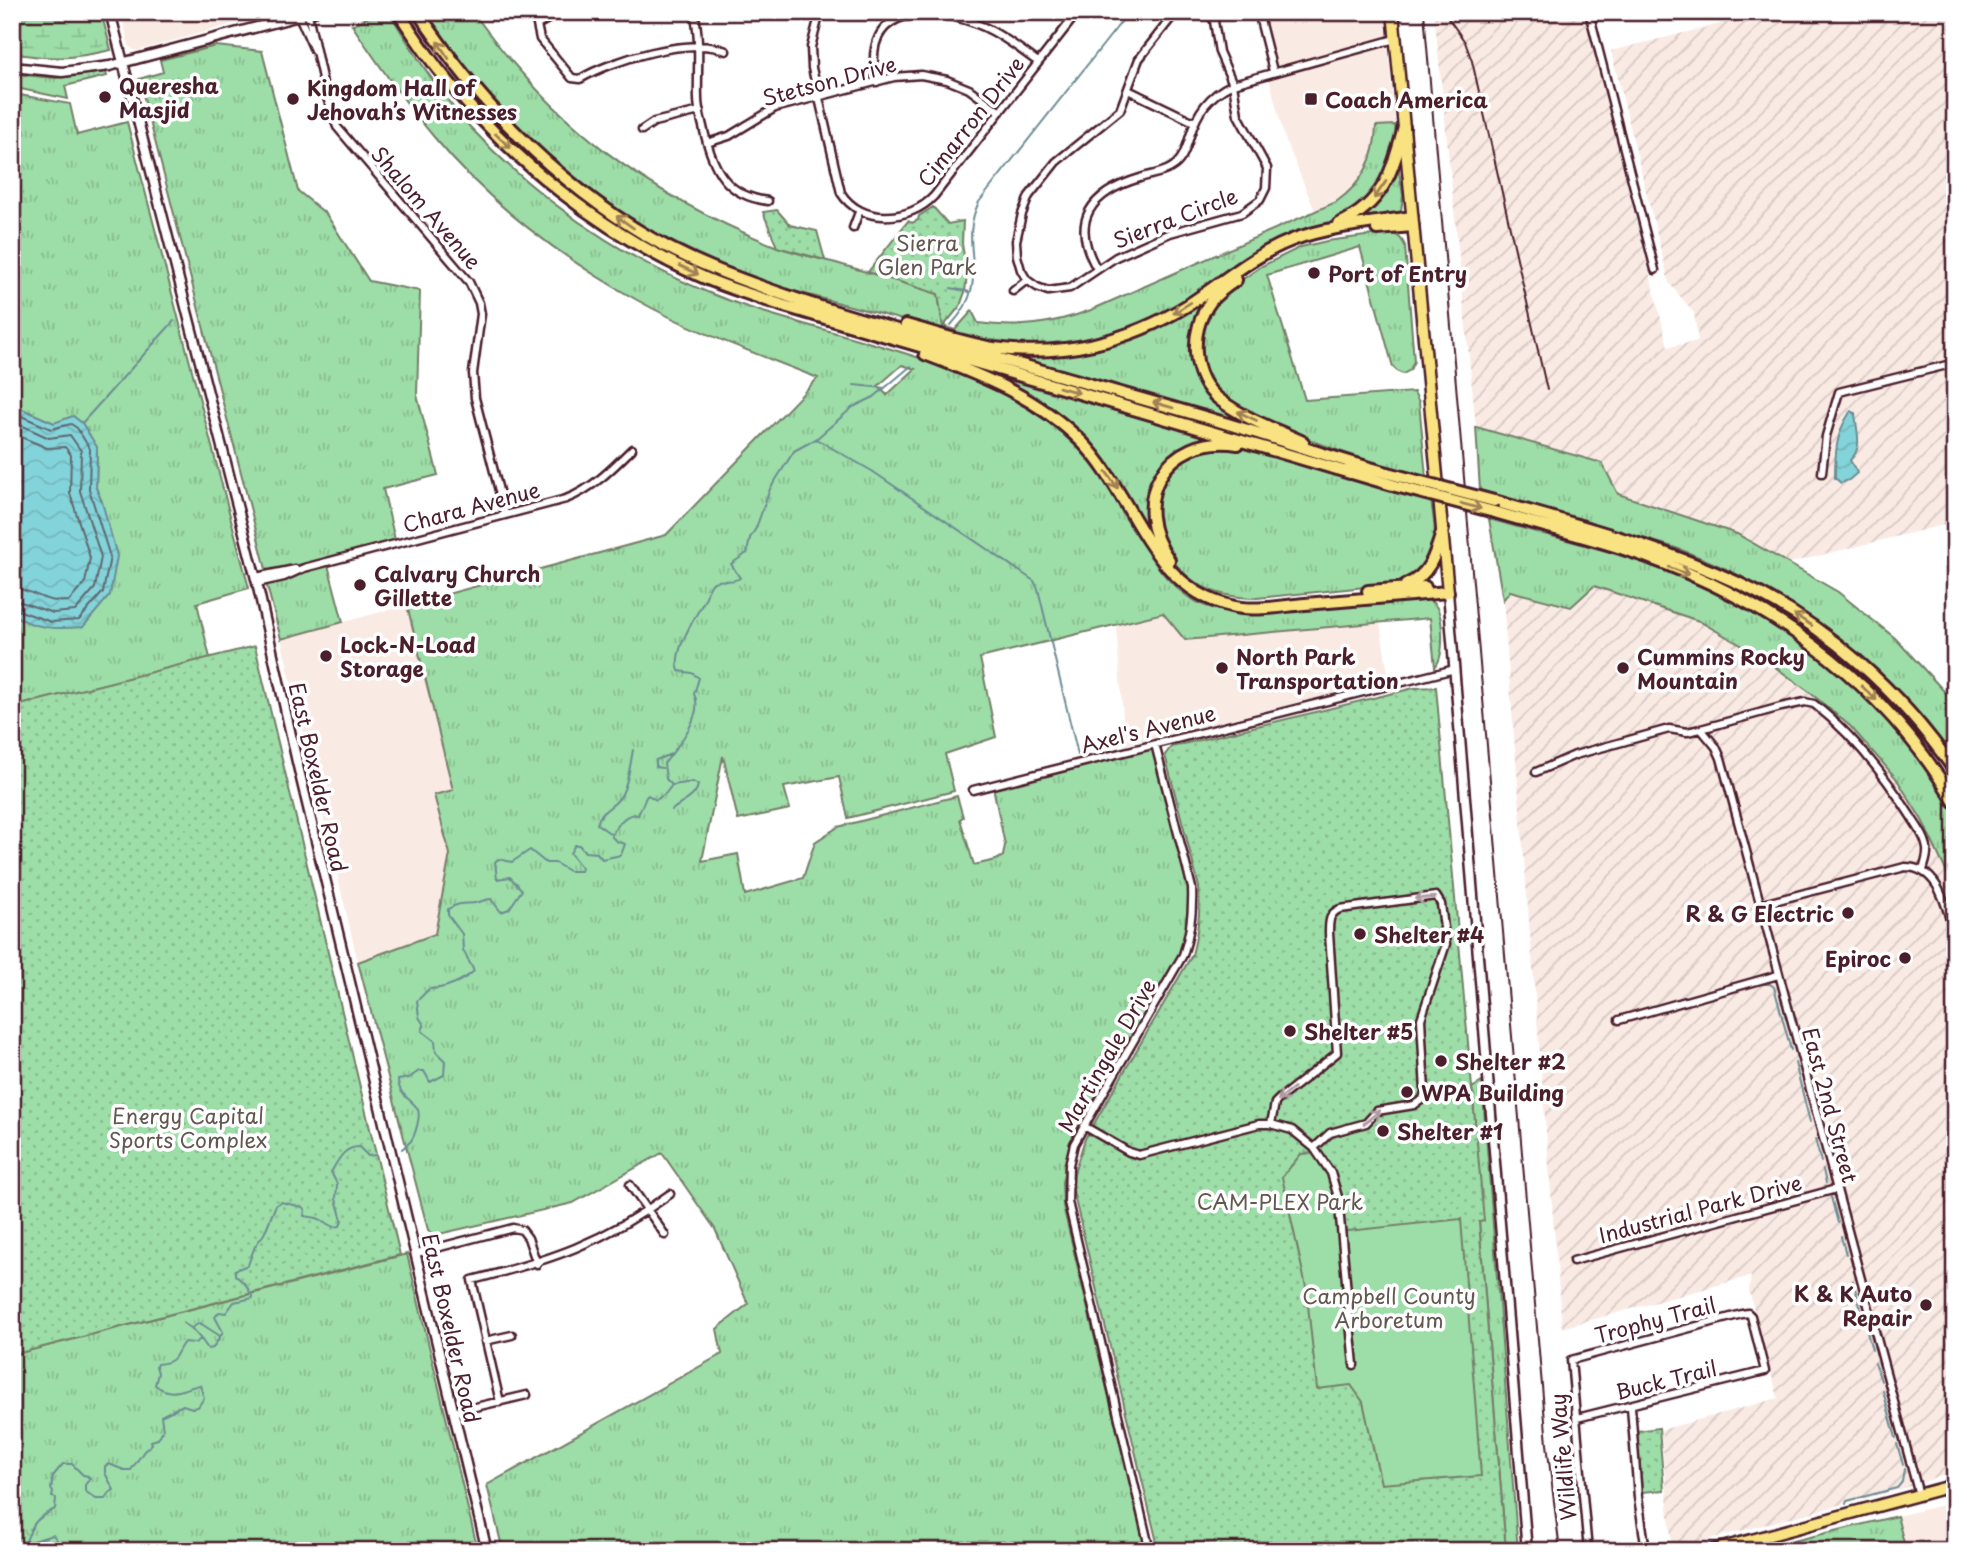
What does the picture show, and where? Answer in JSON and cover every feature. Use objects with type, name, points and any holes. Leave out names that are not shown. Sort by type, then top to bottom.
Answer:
[{"type":"highway","points":[[398,12],[438,69],[492,130],[550,185],[614,230],[705,278],[781,305],[1398,481],[1661,563],[1720,588],[1777,619],[1842,666],[1876,699],[1923,754],[1955,803]]},
{"type":"highway","points":[[418,12],[450,60],[482,99],[534,152],[588,196],[635,229],[682,254],[769,290],[855,318],[1229,424],[1352,468]]},
{"type":"highway","points":[[769,290],[993,348],[1048,351],[1108,342],[1167,318],[1272,249],[1351,219],[1382,190],[1392,171],[1404,127]]},
{"type":"highway","points":[[1352,468],[1239,414],[1217,398],[1205,383],[1199,368],[1196,333],[1212,300],[1227,286],[1267,259],[1328,236],[1413,221]]},
{"type":"highway","points":[[1327,230],[1413,221]]},
{"type":"highway","points":[[895,338],[916,350],[992,379],[1045,410],[1065,426],[1099,462],[1169,570],[1198,594],[1212,601],[1247,608],[1448,588]]},
{"type":"highway","points":[[1352,468],[1233,443],[1196,446],[1180,454],[1160,475],[1153,490],[1151,509],[1158,541],[1174,568],[1187,580],[1217,596],[1248,602],[1399,588],[1448,588]]},
{"type":"highway","points":[[1398,481],[1494,501],[1627,540],[1738,583],[1780,606],[1842,648],[1880,682],[1923,729],[1955,771]]},
{"type":"highway","points":[[1399,588],[1425,574],[1433,561],[1443,529]]},
{"type":"main road","name":"East Boxelder Road","points":[[110,12],[257,580],[294,749],[487,1551]]},
{"type":"main road","points":[[1393,12],[1443,529],[1527,1551]]},
{"type":"main road","points":[[12,67],[62,72],[123,63],[311,13]]},
{"type":"main road","points":[[1711,1551],[1955,1485]]},
{"type":"street","points":[[561,12],[537,25],[540,39],[572,78],[580,79],[607,64],[683,46],[714,46],[726,51]]},
{"type":"street","points":[[694,12],[699,46],[700,111],[712,162],[730,186],[755,200],[768,201]]},
{"type":"street","points":[[819,12],[811,47],[818,97],[841,193],[848,205],[859,212],[853,228]]},
{"type":"street","points":[[1013,291],[1027,280],[1021,270],[1016,241],[1029,196],[1056,162],[1120,110],[1139,59],[1176,12]]},
{"type":"street","name":"Sierra Circle","points":[[1027,280],[1048,291],[1070,288],[1116,257],[1170,233],[1242,213],[1260,200],[1266,188],[1267,168],[1241,122],[1233,84],[1219,52],[1214,21],[1208,12]]},
{"type":"street","points":[[1258,12],[1273,71]]},
{"type":"street","points":[[1589,12],[1655,270]]},
{"type":"street","name":"Shalom Avenue","points":[[311,13],[315,52],[337,127],[456,266],[474,292],[481,314],[473,385],[505,514]]},
{"type":"street","points":[[877,82],[872,55],[877,37],[890,22],[906,15],[923,13],[957,18],[984,27],[1007,39],[1038,62]]},
{"type":"street","name":"Cimarron Drive","points":[[859,212],[869,215],[895,215],[909,213],[925,206],[1077,13]]},
{"type":"street","name":"Shalom Avenue","points":[[299,16],[315,52]]},
{"type":"street","points":[[1097,269],[1088,254],[1083,229],[1095,202],[1105,192],[1135,179],[1170,169],[1178,163],[1185,152],[1194,122],[1202,107],[1212,97],[1233,84],[1273,71],[1395,39]]},
{"type":"street","name":"Stetson Drive","points":[[707,143],[729,136],[775,108],[894,77],[921,75],[947,80],[969,89],[1000,112]]},
{"type":"street","points":[[1129,90],[1194,122]]},
{"type":"street","points":[[642,130],[654,122],[700,111]]},
{"type":"street","points":[[1185,152],[1194,155]]},
{"type":"street","points":[[1822,473],[1826,436],[1839,392],[1955,363]]},
{"type":"street","name":"Chara Avenue","points":[[257,580],[578,494],[611,470],[632,449]]},
{"type":"street","name":"Axel's Avenue","points":[[973,790],[1455,669]]},
{"type":"street","points":[[1536,772],[1575,755],[1670,729],[1687,732],[1781,707],[1805,702],[1814,704],[1857,745],[1891,786],[1927,846],[1923,870]]},
{"type":"street","name":"East 2nd Street","points":[[1701,729],[1716,747],[1721,758],[1919,1495]]},
{"type":"street","name":"Martingale Drive","points":[[1150,1551],[1068,1202],[1069,1165],[1074,1144],[1183,955],[1190,934],[1192,888],[1155,744]]},
{"type":"street","points":[[1759,905],[1905,867],[1923,870],[1937,884],[1955,936]]},
{"type":"street","points":[[1271,1124],[1275,1103],[1337,1053],[1330,916],[1340,909],[1436,896],[1441,904],[1446,944],[1421,1019],[1423,1099],[1413,1104],[1382,1109],[1366,1123],[1330,1133],[1314,1148]]},
{"type":"street","points":[[1619,1020],[1778,975]]},
{"type":"street","points":[[1084,1126],[1129,1153],[1139,1155],[1259,1124],[1271,1124],[1292,1130],[1314,1148],[1331,1173],[1338,1197],[1354,1365]]},
{"type":"street","points":[[630,1185],[665,1235]]},
{"type":"street","name":"Industrial Park Drive","points":[[1573,1261],[1836,1189]]},
{"type":"street","points":[[500,1402],[472,1280],[537,1264],[585,1245],[648,1210],[670,1194]]},
{"type":"street","points":[[417,1253],[513,1228],[522,1230],[528,1238],[537,1264]]},
{"type":"street","name":"Trophy Trail","points":[[1572,1360],[1748,1313],[1765,1371]]},
{"type":"street","points":[[485,1341],[512,1335]]},
{"type":"street","name":"Wildlife Way","points":[[1572,1360],[1588,1551]]},
{"type":"street","name":"Buck Trail","points":[[1577,1418],[1765,1371]]},
{"type":"street","points":[[454,1412],[527,1395]]},
{"type":"street","points":[[1631,1406],[1638,1497],[1646,1551]]},
{"type":"shaded area","points":[[121,12],[277,12],[136,51],[129,47]]},
{"type":"shaded area","points":[[1261,12],[1385,12],[1395,125],[1376,126],[1375,146],[1362,177],[1347,194],[1315,211],[1284,136],[1269,78],[1277,75]]},
{"type":"shaded area","points":[[1434,12],[1584,12],[1668,347],[1698,341],[1694,313],[1669,283],[1611,51],[1720,24],[1717,12],[1955,12],[1955,522],[1790,563],[1737,534],[1618,494],[1601,463],[1476,427]]},
{"type":"shaded area","points":[[1593,586],[1699,621],[1760,656],[1850,726],[1896,778],[1922,820],[1955,890],[1955,1472],[1901,1489],[1672,1549],[1661,1430],[1778,1398],[1749,1291],[1751,1276],[1562,1328],[1503,600],[1509,591],[1571,607]]},
{"type":"shaded area","points":[[407,605],[453,791],[434,796],[450,854],[435,934],[358,962],[281,639]]},
{"type":"shaded area","points":[[1163,613],[1185,640],[1380,623],[1389,680],[1125,745],[1116,624]]},
{"type":"shaded area","points":[[1955,1502],[1955,1551],[1906,1551],[1897,1516]]},
{"type":"green space","points":[[12,12],[101,12],[111,50],[62,58],[12,53]]},
{"type":"green space","points":[[379,12],[389,12],[448,101],[502,159],[569,215],[643,261],[722,298],[904,353],[973,378],[1051,420],[1073,438],[1101,472],[1159,569],[1170,582],[1197,602],[1245,613],[1419,599],[1432,602],[1438,610],[1442,645],[1435,667],[1430,618],[1185,640],[1163,613],[980,658],[996,737],[945,754],[954,791],[848,818],[839,777],[784,787],[790,809],[738,820],[723,756],[702,861],[738,854],[745,895],[803,878],[815,842],[838,827],[957,796],[963,817],[960,819],[974,865],[996,860],[1003,856],[1005,845],[993,787],[1149,748],[1153,750],[1188,888],[1184,937],[1180,954],[1071,1143],[1062,1182],[1063,1206],[1146,1551],[503,1551],[487,1485],[722,1354],[717,1329],[748,1304],[715,1229],[662,1153],[573,1203],[435,1235],[428,1230],[358,962],[435,934],[450,854],[434,795],[453,790],[407,605],[666,535],[818,378],[659,312],[609,284],[554,248],[502,207],[455,161],[412,110],[352,25]],"holes":[[[902,365],[915,369],[887,395],[878,386]]]},
{"type":"green space","points":[[424,12],[473,12],[536,89],[606,152],[644,179],[728,226],[775,246],[938,294],[943,326],[955,330],[972,311],[978,323],[1021,325],[1063,319],[1091,310],[1336,202],[1354,187],[1366,169],[1373,149],[1376,126],[1395,125],[1396,136],[1389,170],[1366,204],[1334,224],[1292,236],[1182,306],[1123,335],[1050,347],[996,345],[783,288],[727,268],[656,234],[601,199],[550,158],[506,116],[473,79]]},
{"type":"green space","points":[[216,46],[262,51],[298,191],[326,214],[369,281],[420,291],[417,395],[438,475],[383,489],[395,540],[270,571],[266,569],[139,79],[163,72],[160,60]]},
{"type":"green space","points":[[106,72],[107,76],[65,86],[68,99],[21,89],[12,90],[12,74],[55,78]]},
{"type":"green space","points":[[20,95],[70,104],[77,135],[127,122],[249,588],[197,603],[210,658],[12,707],[12,613],[20,619],[102,502],[96,488],[97,447],[22,409],[12,385],[12,97]]},
{"type":"green space","points":[[1397,166],[1403,195],[1401,212],[1347,224]]},
{"type":"green space","name":"Sierra Glen Park","points":[[933,207],[948,224],[963,221],[962,244],[967,274],[965,292],[960,306],[943,327],[938,294],[868,272],[908,221],[912,223],[918,220],[919,216]]},
{"type":"green space","points":[[777,210],[790,225],[817,231],[825,260],[777,247],[763,212]]},
{"type":"green space","points":[[1389,233],[1399,237],[1405,246],[1414,361],[1410,370],[1403,374],[1393,367],[1360,247],[1267,275],[1305,400],[1414,392],[1419,402],[1426,477],[1355,457],[1240,413],[1206,380],[1198,348],[1208,312],[1227,290],[1262,266],[1301,247]]},
{"type":"green space","points":[[1218,287],[1199,315],[1195,369],[1232,412],[1232,419],[1007,355],[1008,351],[1141,334],[1167,323]]},
{"type":"green space","points":[[991,376],[1220,441],[1197,445],[1150,490],[1147,521],[1141,522],[1098,456]]},
{"type":"green space","points":[[1476,427],[1602,463],[1618,494],[1737,534],[1838,592],[1895,638],[1955,703],[1955,759],[1899,693],[1867,663],[1800,611],[1763,588],[1676,548],[1480,490]]},
{"type":"green space","points":[[1232,445],[1431,500],[1435,534],[1429,558],[1411,578],[1395,584],[1257,598],[1222,594],[1198,584],[1178,567],[1168,553],[1157,519],[1156,502],[1168,471],[1181,459],[1195,450]]},
{"type":"green space","points":[[1489,519],[1614,554],[1688,579],[1729,597],[1806,645],[1875,705],[1905,739],[1932,776],[1955,814],[1955,890],[1922,820],[1896,778],[1850,726],[1808,691],[1760,656],[1699,621],[1594,586],[1571,607],[1510,591],[1503,600]]},
{"type":"green space","points":[[328,565],[343,622],[281,639],[267,586],[270,582]]},
{"type":"green space","name":"Energy Capital Sports Complex","points":[[255,646],[400,1255],[12,1355],[12,707]]},
{"type":"green space","name":"CAM-PLEX Park","points":[[1436,687],[1484,1221],[1479,1222],[1506,1551],[1159,1551],[1073,1191],[1074,1173],[1085,1139],[1192,955],[1196,938],[1199,887],[1165,755],[1171,747],[1414,688]]},
{"type":"green space","points":[[1482,1082],[1518,1551],[1506,1551],[1479,1222],[1483,1221],[1472,1088]]},
{"type":"green space","name":"Campbell County Arboretum","points":[[1314,1153],[1333,1184],[1339,1232],[1461,1219],[1481,1476],[1381,1484],[1363,1402],[1351,1385],[1317,1389],[1306,1287],[1282,1177],[1301,1154]]},
{"type":"green space","points":[[407,1254],[478,1551],[12,1551],[12,1355]]},
{"type":"green space","points":[[1659,1428],[1664,1490],[1642,1492],[1637,1431]]},
{"type":"green space","points":[[1897,1516],[1906,1551],[1783,1551],[1781,1544]]},
{"type":"water","points":[[12,385],[22,409],[54,423],[73,416],[82,423],[97,447],[96,488],[117,556],[110,595],[83,627],[55,628],[37,625],[12,613]]},
{"type":"water","points":[[1851,411],[1855,413],[1858,444],[1850,460],[1857,473],[1841,483],[1835,478],[1836,451],[1842,427]]},
{"type":"waterway","points":[[951,325],[964,308],[971,292],[971,234],[979,202],[1129,12]]},
{"type":"waterway","points":[[951,288],[970,292]]},
{"type":"waterway","points":[[82,423],[174,321]]},
{"type":"waterway","points":[[402,1149],[413,1138],[419,1115],[417,1108],[400,1090],[398,1080],[409,1078],[419,1071],[424,1071],[430,1082],[444,1075],[445,1061],[436,1052],[435,1041],[422,1031],[424,1025],[419,1017],[417,1001],[429,989],[453,984],[474,971],[463,950],[462,934],[448,915],[448,909],[491,899],[501,912],[509,909],[522,890],[510,877],[497,879],[495,862],[498,859],[512,862],[530,850],[546,863],[555,863],[569,871],[581,871],[582,868],[570,853],[575,845],[579,845],[585,852],[597,853],[602,859],[621,855],[625,844],[611,836],[619,824],[629,816],[638,815],[648,795],[656,800],[672,785],[666,779],[664,764],[693,721],[696,712],[694,694],[699,678],[692,673],[679,671],[679,654],[712,583],[740,578],[731,564],[747,553],[750,538],[770,489],[794,451],[816,439],[853,407],[874,397],[911,366]]},
{"type":"waterway","points":[[854,385],[885,388]]},
{"type":"waterway","points":[[816,439],[872,471],[1034,581],[1078,755]]},
{"type":"waterway","points":[[611,834],[597,824],[601,815],[622,794],[633,750]]},
{"type":"waterway","points":[[662,768],[656,767],[656,760],[671,754]]},
{"type":"waterway","points":[[672,810],[691,797],[698,785],[693,782],[673,785]]},
{"type":"waterway","points":[[1762,984],[1774,987],[1791,1050]]},
{"type":"waterway","points":[[1795,1063],[1810,1122]]},
{"type":"waterway","points":[[1815,1139],[1821,1162]]},
{"type":"waterway","points":[[52,1551],[57,1540],[53,1535],[26,1541],[36,1521],[55,1509],[56,1498],[52,1497],[51,1489],[53,1476],[63,1464],[72,1464],[90,1478],[85,1485],[85,1491],[96,1499],[105,1499],[114,1490],[105,1473],[105,1466],[109,1464],[131,1470],[152,1444],[151,1441],[158,1439],[163,1430],[161,1416],[183,1405],[198,1407],[204,1398],[200,1385],[172,1392],[161,1389],[155,1385],[157,1364],[175,1358],[184,1342],[195,1343],[201,1339],[208,1349],[213,1348],[223,1332],[215,1317],[219,1312],[226,1313],[234,1302],[253,1298],[246,1285],[235,1275],[235,1270],[248,1265],[276,1205],[281,1202],[302,1207],[305,1209],[304,1216],[317,1218],[334,1227],[340,1226],[342,1220],[336,1199],[337,1184],[331,1172],[349,1149],[359,1147],[368,1156],[375,1155]]},
{"type":"waterway","points":[[1823,1170],[1826,1183]]},
{"type":"waterway","points":[[1831,1197],[1838,1223]]},
{"type":"waterway","points":[[1841,1237],[1846,1254]]},
{"type":"waterway","points":[[1853,1281],[1863,1317]]},
{"type":"waterway","points":[[183,1323],[200,1338]]},
{"type":"waterway","points":[[191,1328],[200,1323],[220,1336]]},
{"type":"waterway","points":[[1867,1332],[1872,1350]]},
{"type":"waterway","points":[[1875,1363],[1881,1381]]},
{"type":"waterway","points":[[1883,1391],[1896,1438]]},
{"type":"waterway","points":[[1897,1444],[1903,1465]]},
{"type":"waterway","points":[[1846,1504],[1847,1501],[1897,1488],[1902,1482],[1904,1469]]},
{"type":"railway","points":[[1424,12],[1547,1444],[1560,1551]]},
{"type":"railway","points":[[1444,12],[1465,42],[1472,61],[1547,390]]},
{"type":"place","name":"Queresha Masjid","points":[[105,97]]},
{"type":"place","name":"Kingdom Hall of Jehovah’s Witnesses","points":[[293,99]]},
{"type":"place","name":"Coach America","points":[[1311,99]]},
{"type":"place","name":"Port of Entry","points":[[1314,273]]},
{"type":"place","name":"Calvary Church Gillette","points":[[360,585]]},
{"type":"place","name":"Lock-N-Load Storage","points":[[326,656]]},
{"type":"place","name":"North Park Transportation","points":[[1222,668]]},
{"type":"place","name":"Cummins Rocky Mountain","points":[[1623,668]]},
{"type":"place","name":"R & G Electric","points":[[1848,913]]},
{"type":"place","name":"Shelter #4","points":[[1360,934]]},
{"type":"place","name":"Epiroc","points":[[1905,958]]},
{"type":"place","name":"Shelter #5","points":[[1290,1031]]},
{"type":"place","name":"Shelter #2","points":[[1441,1061]]},
{"type":"place","name":"WPA Building","points":[[1407,1092]]},
{"type":"place","name":"Shelter #1","points":[[1383,1131]]},
{"type":"place","name":"K & K Auto Repair","points":[[1926,1305]]}]
